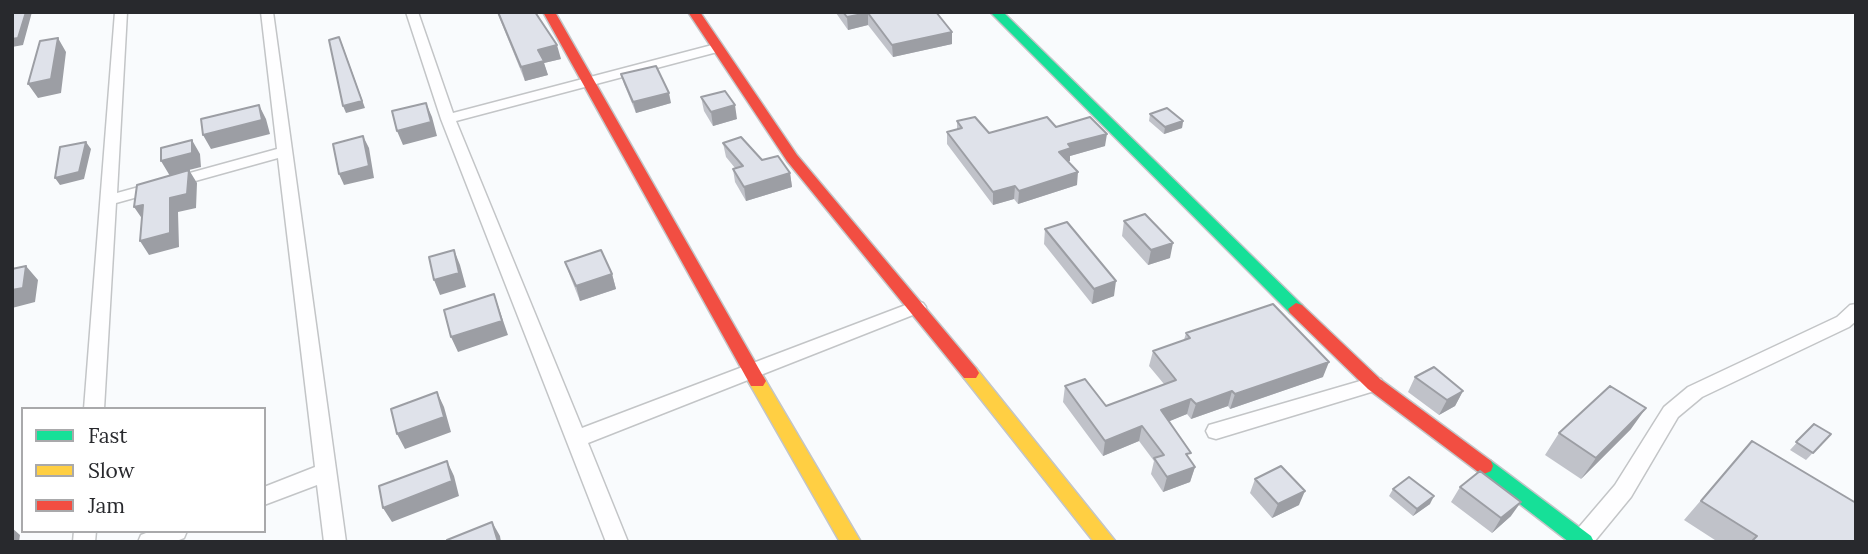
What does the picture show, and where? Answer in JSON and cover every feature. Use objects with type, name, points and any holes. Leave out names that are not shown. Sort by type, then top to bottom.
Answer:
[{"type":"street","points":[[94,407],[121,12]]},
{"type":"street","points":[[267,12],[335,542]]},
{"type":"street","points":[[412,12],[449,119],[617,542]]},
{"type":"street","points":[[550,12],[751,371],[851,542]]},
{"type":"street","points":[[694,12],[792,159],[917,307],[1106,542]]},
{"type":"street","points":[[996,12],[1241,257],[1374,384],[1583,541],[1623,491],[1671,412],[1695,392],[1852,320]]},
{"type":"street","points":[[449,119],[716,48]]},
{"type":"street","points":[[109,200],[284,152]]},
{"type":"street","points":[[575,439],[917,307]]},
{"type":"street","points":[[1216,431],[1374,384]]},
{"type":"street","points":[[266,495],[326,472]]},
{"type":"street","points":[[149,542],[171,533]]},
{"type":"building","points":[[12,12],[26,12],[18,38],[12,39]]},
{"type":"building","points":[[498,12],[535,12],[557,45],[538,50],[544,61],[521,67]]},
{"type":"building","points":[[843,12],[936,12],[952,32],[892,45],[868,13],[847,17]]},
{"type":"building","points":[[339,37],[362,101],[343,106],[329,40]]},
{"type":"building","points":[[58,38],[51,79],[28,84],[40,41]]},
{"type":"building","points":[[656,66],[669,93],[633,102],[621,74]]},
{"type":"building","points":[[725,91],[735,105],[711,112],[701,97]]},
{"type":"building","points":[[426,103],[431,122],[397,131],[392,111]]},
{"type":"building","points":[[259,105],[262,120],[203,135],[201,119]]},
{"type":"building","points":[[1167,108],[1183,121],[1165,127],[1150,114]]},
{"type":"building","points":[[975,117],[989,133],[1047,117],[1056,127],[1090,117],[1107,134],[1068,144],[1071,148],[1059,152],[1078,172],[1019,191],[1015,186],[993,192],[947,132],[962,128],[957,121]]},
{"type":"building","points":[[363,136],[369,166],[339,174],[333,144]]},
{"type":"building","points":[[741,137],[762,160],[778,156],[790,173],[744,187],[733,169],[743,166],[723,143]]},
{"type":"building","points":[[192,140],[192,153],[161,161],[161,148]]},
{"type":"building","points":[[86,142],[79,172],[55,178],[60,147]]},
{"type":"building","points":[[189,170],[187,194],[170,198],[170,233],[140,241],[143,205],[134,207],[137,185]]},
{"type":"building","points":[[1145,214],[1173,243],[1151,250],[1124,221]]},
{"type":"building","points":[[1067,222],[1116,281],[1094,289],[1045,229]]},
{"type":"building","points":[[454,250],[459,273],[434,280],[429,257]]},
{"type":"building","points":[[601,250],[612,274],[576,286],[565,262]]},
{"type":"building","points":[[26,266],[23,288],[12,290],[12,269]]},
{"type":"building","points":[[494,294],[502,321],[451,337],[444,310]]},
{"type":"building","points":[[1273,304],[1329,362],[1235,394],[1232,391],[1196,404],[1191,399],[1161,410],[1191,453],[1186,454],[1195,467],[1167,477],[1154,458],[1164,455],[1142,426],[1105,441],[1065,386],[1085,379],[1106,406],[1176,380],[1153,351],[1190,338],[1186,333]]},
{"type":"building","points":[[1434,367],[1463,391],[1447,400],[1415,377]]},
{"type":"building","points":[[1610,386],[1646,408],[1596,458],[1559,433]]},
{"type":"building","points":[[437,392],[444,417],[397,434],[391,409]]},
{"type":"building","points":[[1814,424],[1831,434],[1813,453],[1796,442]]},
{"type":"building","points":[[1752,441],[1856,503],[1856,542],[1756,542],[1753,540],[1757,536],[1701,501]]},
{"type":"building","points":[[447,461],[452,481],[383,508],[379,486]]},
{"type":"building","points":[[1281,466],[1305,491],[1278,504],[1255,479]]},
{"type":"building","points":[[1480,471],[1521,502],[1501,518],[1460,487]]},
{"type":"building","points":[[1409,477],[1434,496],[1417,509],[1393,489]]},
{"type":"building","points":[[492,522],[498,542],[447,542],[447,540]]},
{"type":"traffic: fast","points":[[996,12],[1296,309]]},
{"type":"traffic: fast","points":[[1484,466],[1584,542]]},
{"type":"traffic: slow","points":[[970,373],[1106,542]]},
{"type":"traffic: slow","points":[[757,381],[851,542]]},
{"type":"traffic: jam","points":[[549,12],[757,381]]},
{"type":"traffic: jam","points":[[694,12],[792,158],[970,373]]},
{"type":"traffic: jam","points":[[1296,309],[1374,384],[1484,466]]}]
